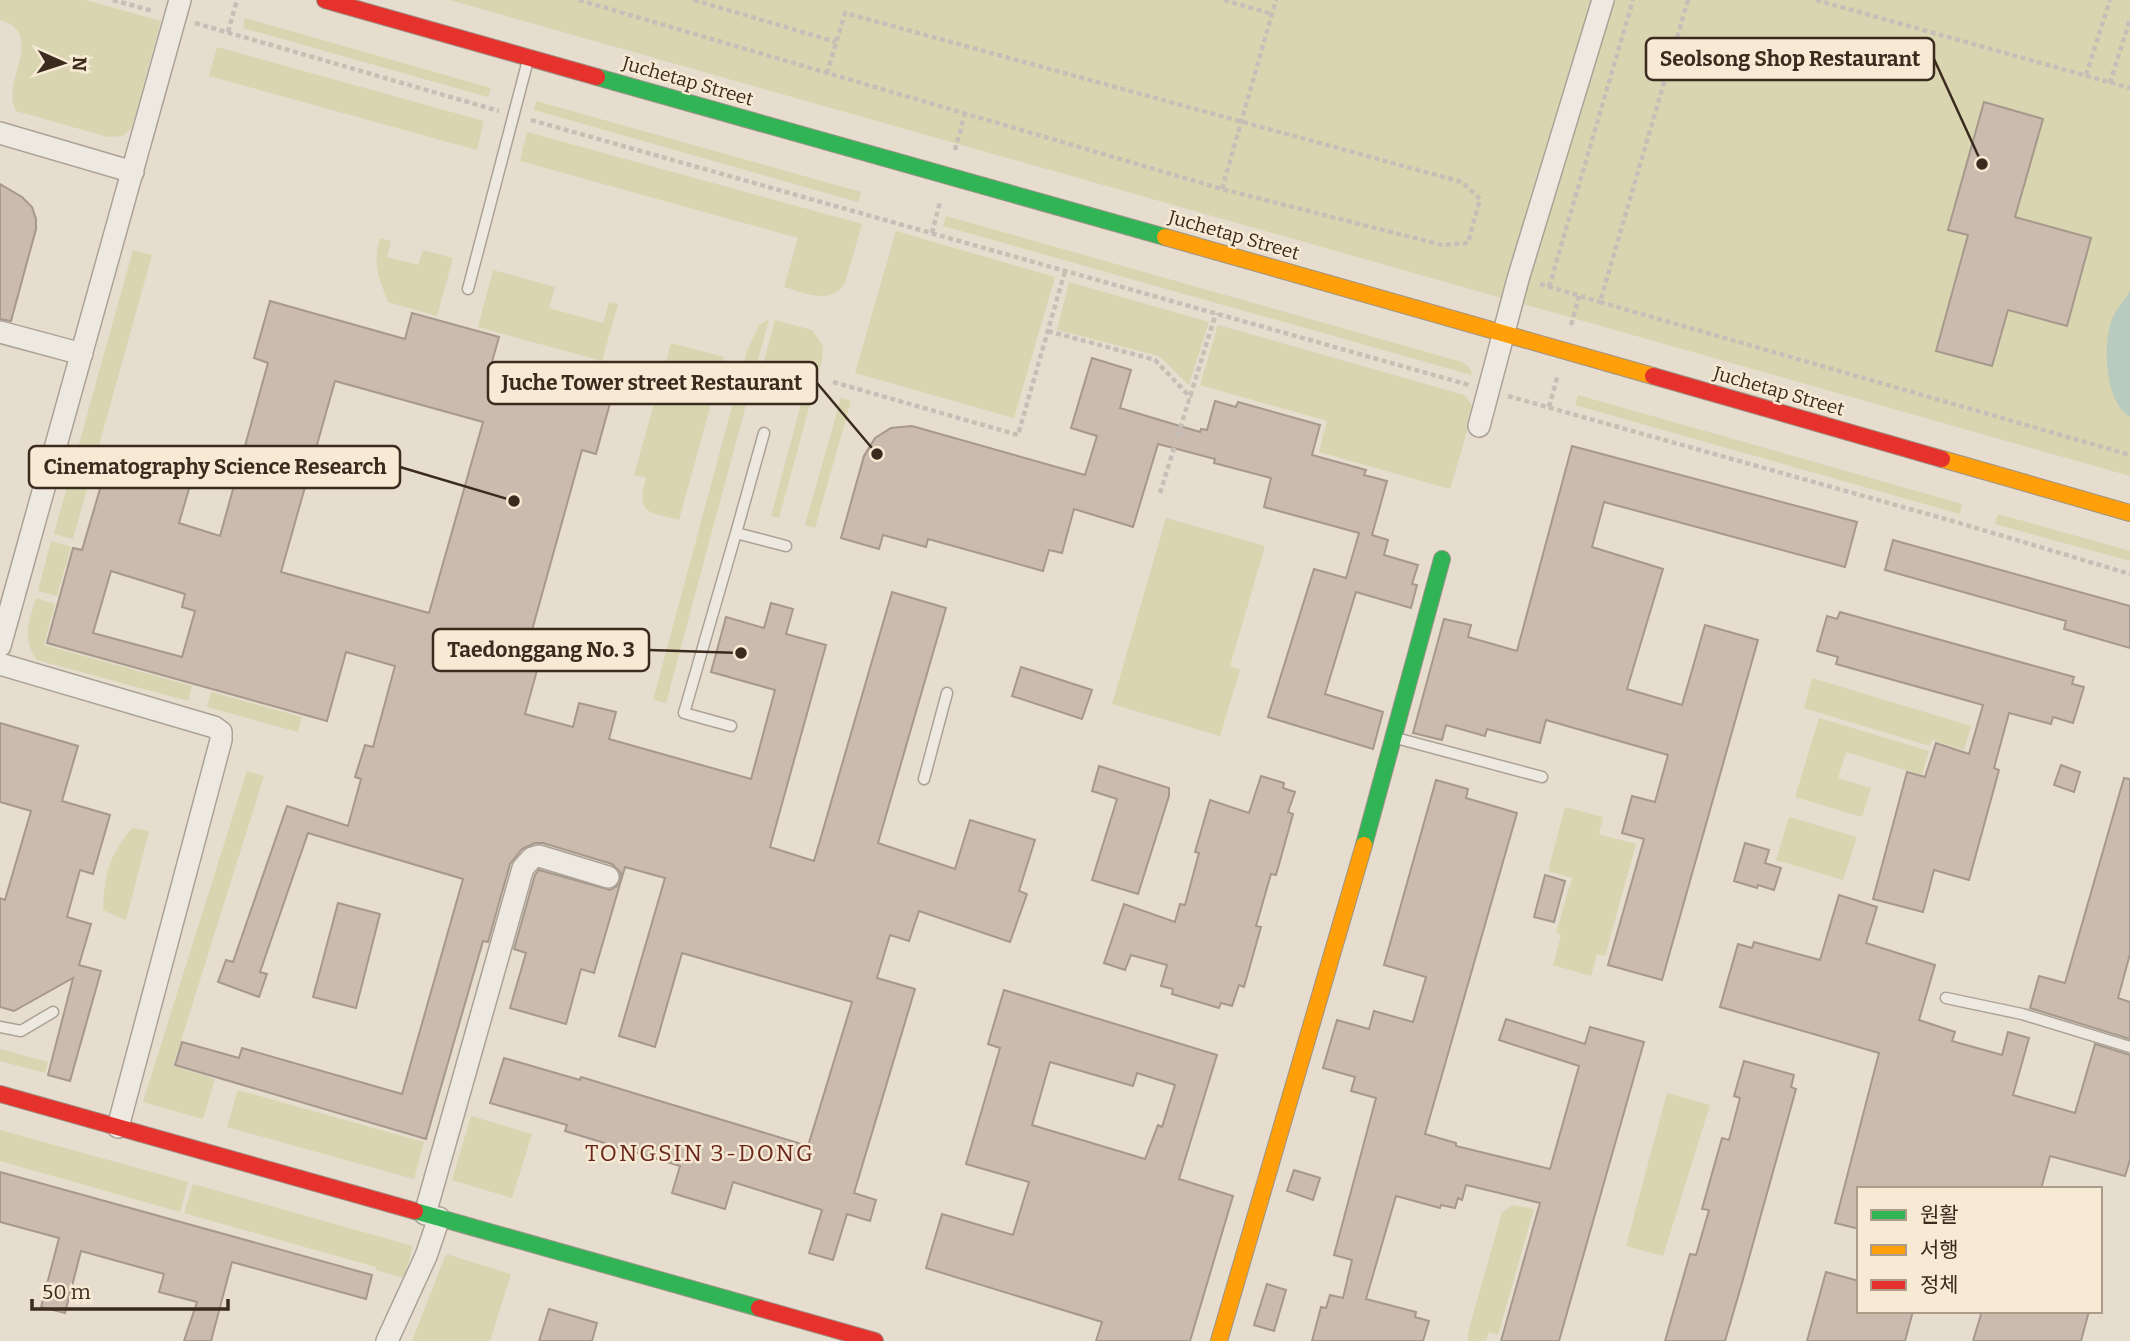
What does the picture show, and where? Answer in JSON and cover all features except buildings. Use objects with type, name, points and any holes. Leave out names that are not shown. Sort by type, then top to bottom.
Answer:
[{"type":"main road","name":"Juchetap Street","points":[[325,0],[2130,513]]},
{"type":"main road","points":[[1219,1341],[1394,737],[1442,559]]},
{"type":"main road","points":[[0,1094],[875,1341]]},
{"type":"street","points":[[1479,426],[1518,279],[1602,0]]},
{"type":"street","points":[[1,636],[177,9]]},
{"type":"street","points":[[0,133],[133,172]]},
{"type":"street","points":[[0,332],[82,354]]},
{"type":"street","points":[[0,664],[214,727],[221,732],[222,740],[118,1127]]},
{"type":"street","points":[[387,1341],[426,1256],[432,1216],[523,868],[532,858],[539,856],[608,877]]},
{"type":"lane","points":[[468,289],[529,58]]},
{"type":"lane","points":[[731,726],[684,713],[764,433]]},
{"type":"lane","points":[[736,533],[786,547]]},
{"type":"lane","points":[[925,779],[947,693]]},
{"type":"lane","points":[[1394,737],[1542,778]]},
{"type":"lane","points":[[1946,998],[2022,1014],[2130,1047]]},
{"type":"lane","points":[[0,1027],[22,1031],[53,1012]]},
{"type":"path","points":[[113,0],[177,9],[228,32],[1956,522],[2130,574]]},
{"type":"path","points":[[228,32],[237,0]]},
{"type":"path","points":[[579,0],[827,73],[1222,189],[1442,245],[1468,243],[1480,199],[1462,182],[845,13],[827,73]]},
{"type":"path","points":[[694,0],[836,42]]},
{"type":"path","points":[[1224,0],[1272,14]]},
{"type":"path","points":[[1222,189],[1276,0]]},
{"type":"path","points":[[1549,287],[1633,0]]},
{"type":"path","points":[[1600,302],[1688,0]]},
{"type":"path","points":[[1816,0],[2130,88]]},
{"type":"path","points":[[2086,75],[2110,0]]},
{"type":"path","points":[[2110,83],[2130,19]]},
{"type":"path","points":[[833,382],[1018,435],[1065,271]]},
{"type":"path","points":[[1518,279],[2130,455]]},
{"type":"path","points":[[1160,493],[1216,313]]},
{"type":"path","points":[[1048,331],[1155,360],[1191,398]]},
{"type":"shaded area","points":[[0,0],[86,0],[161,21],[132,127],[123,136],[108,137],[16,111],[13,87],[20,60],[20,36],[14,26],[0,20]]},
{"type":"shaded area","points":[[450,0],[2130,0],[2130,476]]},
{"type":"shaded area","points":[[245,18],[491,88],[488,97],[243,28]]},
{"type":"shaded area","points":[[217,47],[484,121],[477,150],[209,76]]},
{"type":"shaded area","points":[[536,101],[861,192],[858,202],[534,110]]},
{"type":"shaded area","points":[[527,132],[862,224],[845,283],[833,294],[825,296],[784,287],[798,238],[520,161]]},
{"type":"shaded area","points":[[946,216],[1462,362],[1470,368],[1472,375],[943,226]]},
{"type":"shaded area","points":[[896,231],[1055,277],[1014,418],[855,373]]},
{"type":"shaded area","points":[[380,238],[391,241],[387,257],[418,265],[423,250],[453,258],[437,316],[388,302],[377,264]]},
{"type":"shaded area","points":[[133,250],[152,255],[73,539],[54,534]]},
{"type":"shaded area","points":[[493,270],[555,287],[549,308],[603,323],[609,302],[618,304],[602,361],[478,327]]},
{"type":"shaded area","points":[[1069,282],[1209,322],[1189,385],[1159,356],[1057,330]]},
{"type":"shaded area","points":[[2130,291],[2130,417],[2115,399],[2108,372],[2107,343],[2112,319]]},
{"type":"shaded area","points":[[769,319],[666,703],[653,700],[747,351],[759,325]]},
{"type":"shaded area","points":[[775,320],[812,330],[823,346],[822,360],[779,518],[771,516],[807,382],[762,369]]},
{"type":"shaded area","points":[[1218,325],[1464,395],[1471,403],[1473,411],[1450,489],[1319,452],[1327,421],[1200,385]]},
{"type":"shaded area","points":[[671,343],[724,357],[679,520],[647,510],[642,499],[646,478],[634,475]]},
{"type":"shaded area","points":[[1578,395],[1962,504],[1960,514],[1575,405]]},
{"type":"shaded area","points":[[841,398],[851,401],[815,528],[805,525]]},
{"type":"shaded area","points":[[1998,514],[2130,551],[2130,561],[1995,524]]},
{"type":"shaded area","points":[[1166,518],[1265,546],[1230,666],[1240,670],[1220,736],[1112,704]]},
{"type":"shaded area","points":[[51,541],[71,547],[57,596],[38,591]]},
{"type":"shaded area","points":[[36,598],[55,604],[44,645],[192,686],[188,701],[37,660],[28,637]]},
{"type":"shaded area","points":[[1812,678],[1971,726],[1964,750],[1932,740],[1930,746],[1804,708]]},
{"type":"shaded area","points":[[211,692],[302,717],[298,732],[207,707]]},
{"type":"shaded area","points":[[1819,718],[1929,751],[1922,775],[1846,752],[1838,778],[1871,788],[1862,817],[1795,797]]},
{"type":"shaded area","points":[[247,771],[264,776],[173,1066],[215,1079],[203,1119],[143,1102]]},
{"type":"shaded area","points":[[1565,807],[1603,817],[1599,834],[1636,844],[1605,956],[1597,954],[1591,976],[1553,965],[1561,935],[1556,933],[1572,878],[1548,871]]},
{"type":"shaded area","points":[[1789,817],[1857,837],[1843,880],[1776,860]]},
{"type":"shaded area","points":[[132,828],[149,831],[126,920],[103,910],[109,866]]},
{"type":"shaded area","points":[[0,1049],[48,1062],[45,1073],[0,1061]]},
{"type":"shaded area","points":[[238,1090],[424,1142],[414,1179],[227,1127]]},
{"type":"shaded area","points":[[1667,1093],[1710,1105],[1663,1256],[1626,1246]]},
{"type":"shaded area","points":[[471,1116],[532,1134],[512,1198],[452,1180]]},
{"type":"shaded area","points":[[0,1130],[188,1182],[180,1212],[0,1161]]},
{"type":"shaded area","points":[[193,1184],[413,1246],[404,1278],[376,1270],[376,1267],[184,1213]]},
{"type":"shaded area","points":[[1513,1205],[1534,1209],[1498,1335],[1489,1332],[1486,1341],[1468,1341],[1502,1212]]},
{"type":"shaded area","points":[[446,1254],[511,1274],[490,1341],[412,1341]]},
{"type":"traffic: fast","points":[[597,77],[1165,237]]},
{"type":"traffic: fast","points":[[1364,845],[1442,559]]},
{"type":"traffic: fast","points":[[415,1211],[759,1308]]},
{"type":"traffic: slow","points":[[1165,237],[1653,376]]},
{"type":"traffic: slow","points":[[1942,459],[2130,513]]},
{"type":"traffic: slow","points":[[1219,1341],[1364,845]]},
{"type":"traffic: jam","points":[[325,0],[597,77]]},
{"type":"traffic: jam","points":[[1653,376],[1942,459]]},
{"type":"traffic: jam","points":[[0,1094],[415,1211]]},
{"type":"traffic: jam","points":[[759,1308],[875,1341]]},
{"type":"place","name":"Seolsong Shop Restaurant","points":[[1982,164]]},
{"type":"place","name":"Juche Tower street Restaurant","points":[[877,454]]},
{"type":"place","name":"Cinematography Science Research","points":[[514,501]]},
{"type":"place","name":"Taedonggang No. 3","points":[[741,653]]},
{"type":"district","name":"TONGSIN 3-DONG","points":[[700,1153]]}]
